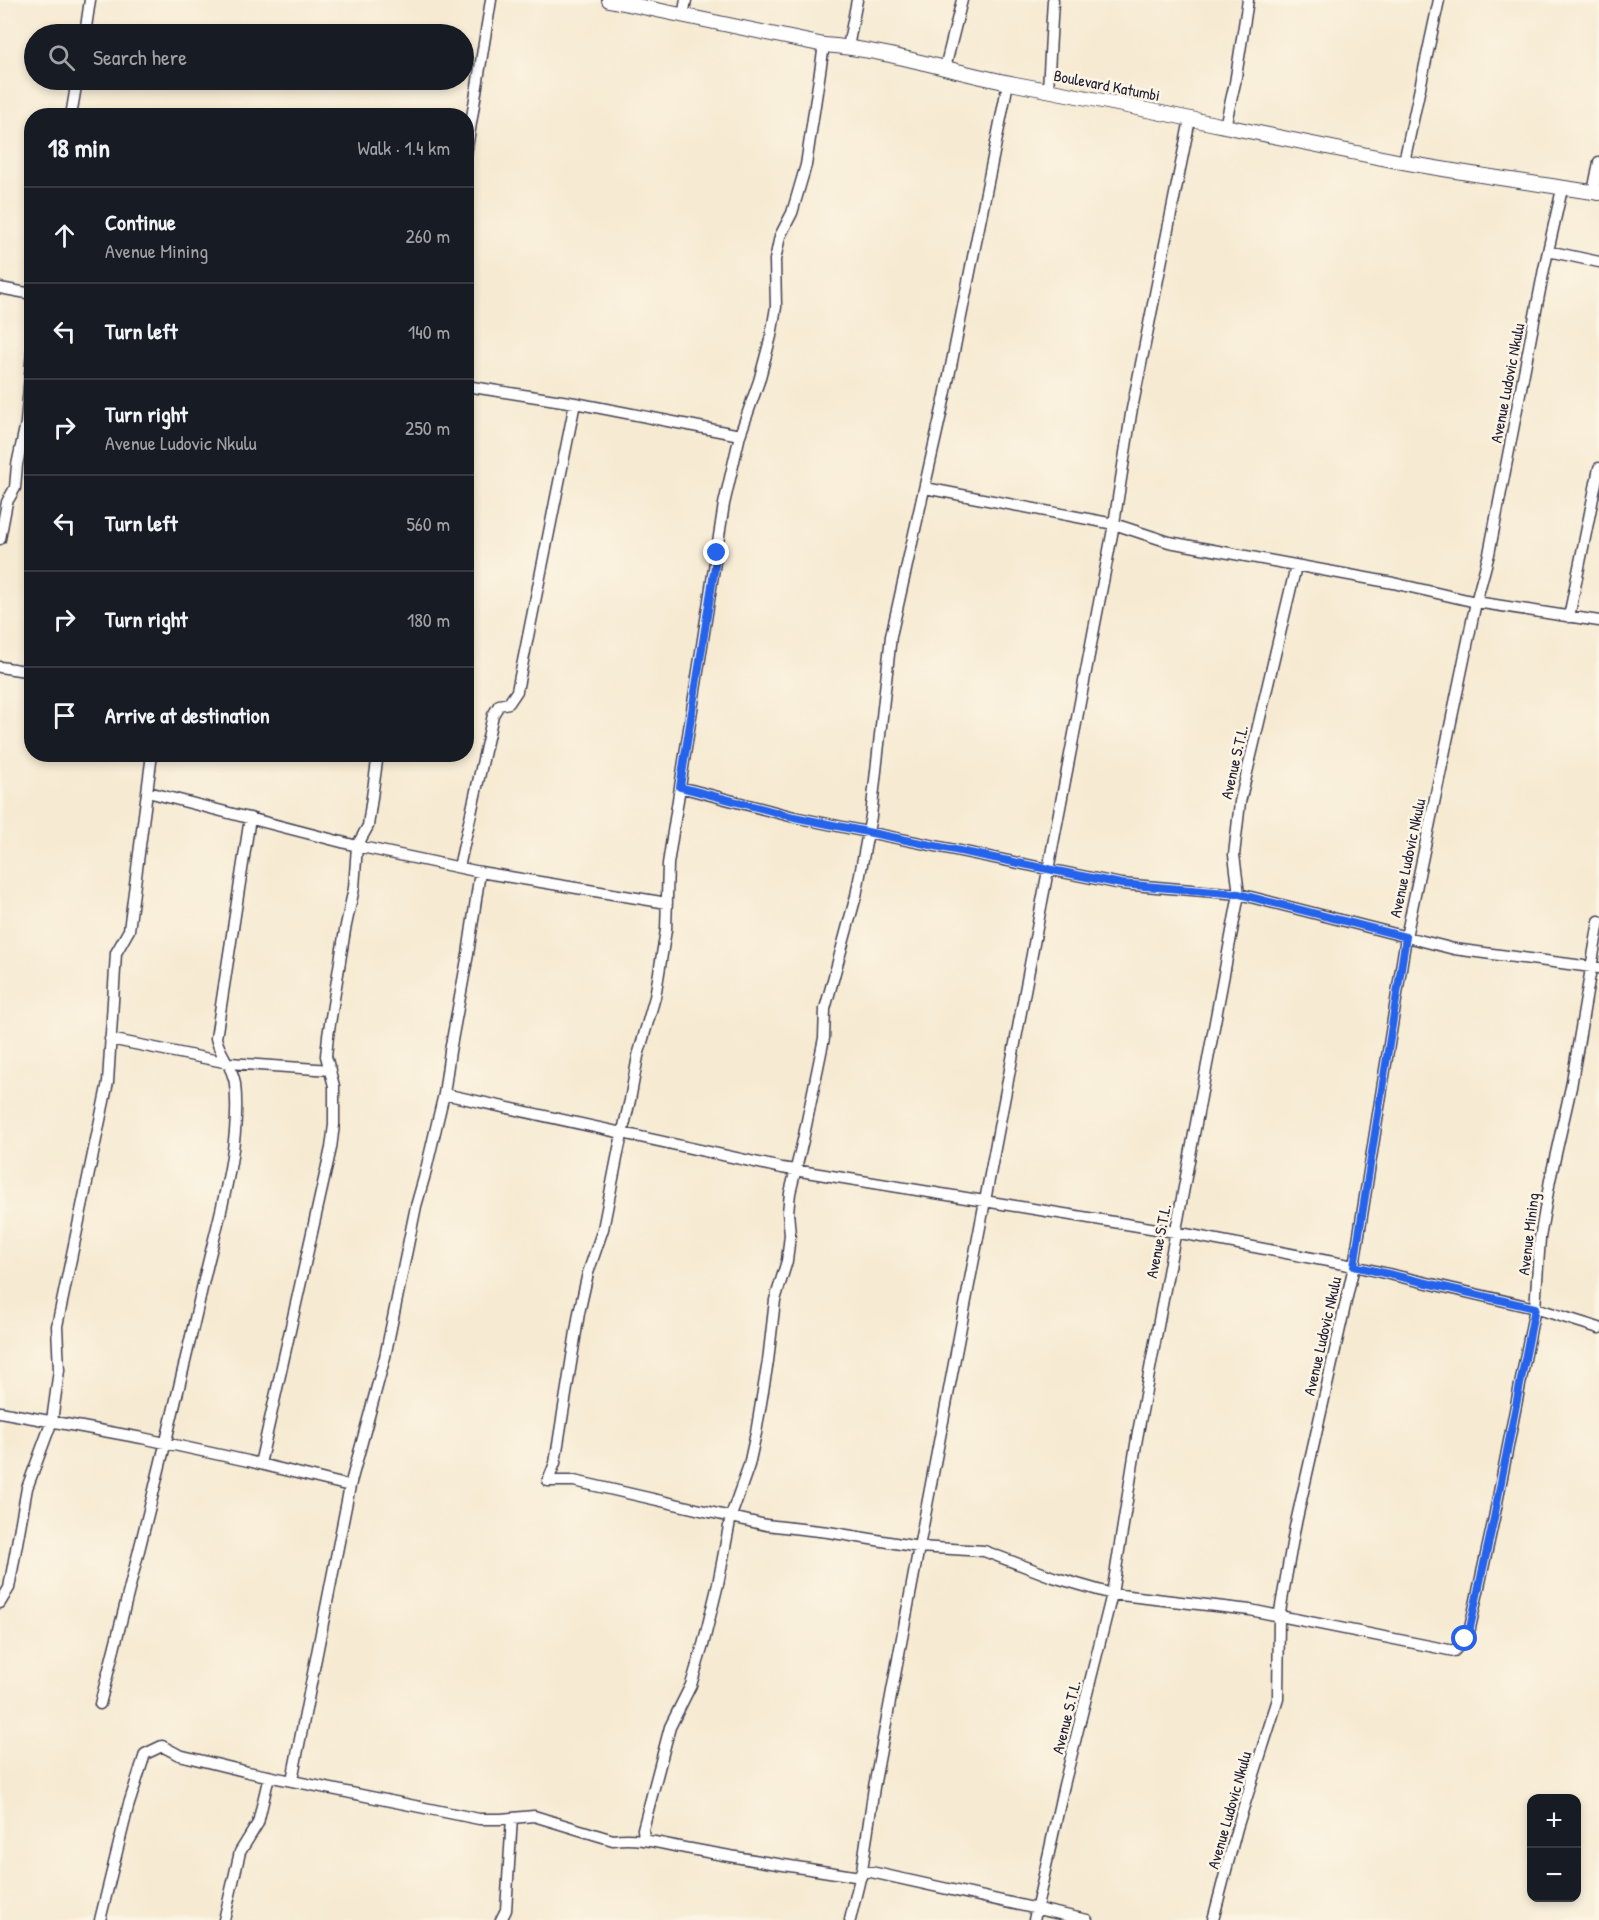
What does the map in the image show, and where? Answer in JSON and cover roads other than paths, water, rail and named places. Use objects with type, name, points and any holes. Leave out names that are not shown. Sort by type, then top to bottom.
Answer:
[{"type":"street","points":[[86,24],[90,0]]},
{"type":"street","points":[[474,108],[492,0]]},
{"type":"street","name":"Boulevard Katumbi","points":[[609,0],[1404,162],[1596,193]]},
{"type":"street","points":[[683,16],[686,0]]},
{"type":"street","points":[[848,47],[857,0]]},
{"type":"street","points":[[945,68],[962,0]]},
{"type":"street","points":[[1048,90],[1053,0]]},
{"type":"street","points":[[1225,126],[1235,83],[1248,0]]},
{"type":"street","points":[[1404,162],[1440,0]]},
{"type":"street","points":[[824,45],[806,165],[792,213],[780,236],[775,260],[776,307],[771,336],[759,381],[740,435],[723,513],[668,864],[666,930],[655,997],[638,1056],[603,1229],[588,1273],[579,1313],[555,1463],[548,1481],[574,1481],[766,1525],[828,1532],[919,1547],[984,1551],[1112,1594],[1250,1610],[1279,1617]]},
{"type":"street","points":[[644,1839],[643,1829],[670,1727],[691,1685],[703,1645],[718,1584],[730,1516],[749,1465],[756,1433],[775,1300],[787,1261],[790,1235],[788,1212],[790,1193],[824,1038],[825,1009],[856,896],[867,832],[880,742],[891,636],[925,488],[1008,82]]},
{"type":"street","points":[[72,108],[75,90]]},
{"type":"street","points":[[850,1920],[862,1873],[874,1787],[1114,524],[1131,414],[1190,119]]},
{"type":"street","points":[[1596,193],[1599,162]]},
{"type":"street","name":"Avenue Ludovic Nkulu","points":[[1213,1920],[1237,1828],[1278,1699],[1279,1617],[1295,1527],[1354,1266],[1406,937],[1476,602],[1489,554],[1562,189]]},
{"type":"street","points":[[1548,251],[1599,262]]},
{"type":"street","points":[[0,288],[24,292]]},
{"type":"street","points":[[474,388],[575,403],[740,435]]},
{"type":"street","points":[[459,867],[493,715],[499,705],[509,703],[517,691],[575,403]]},
{"type":"street","points":[[0,539],[7,502],[15,488],[24,432]]},
{"type":"street","points":[[1569,617],[1599,468]]},
{"type":"street","points":[[925,488],[1114,524],[1169,542],[1393,583],[1476,602],[1599,621]]},
{"type":"street","name":"Avenue S.T.L.","points":[[1034,1915],[1112,1594],[1137,1438],[1239,894],[1234,855],[1240,802],[1296,566]]},
{"type":"street","points":[[0,667],[24,671]]},
{"type":"street","points":[[0,1603],[9,1588],[27,1488],[52,1422],[59,1370],[57,1326],[108,1082],[116,954],[129,930],[151,762]]},
{"type":"street","points":[[260,1464],[331,1148],[334,1086],[326,1056],[329,1027],[354,888],[357,846],[368,826],[377,762]]},
{"type":"street","points":[[680,787],[794,817],[1121,884],[1239,894],[1454,948],[1595,968]]},
{"type":"street","points":[[148,792],[357,846],[480,872],[667,903]]},
{"type":"street","points":[[100,1704],[167,1444],[234,1145],[235,1082],[229,1063],[218,1046],[216,1038],[250,818]]},
{"type":"street","points":[[292,1780],[350,1486],[385,1358],[416,1206],[444,1094],[480,872]]},
{"type":"street","name":"Avenue Mining","points":[[1279,1617],[1454,1651],[1465,1639],[1470,1628],[1494,1518],[1535,1308],[1540,1238],[1550,1179],[1572,1087],[1595,968],[1599,921]]},
{"type":"street","points":[[110,1039],[229,1063],[331,1070]]},
{"type":"street","points":[[444,1094],[796,1171],[1175,1232],[1354,1266],[1535,1308],[1599,1328]]},
{"type":"street","points":[[0,1412],[167,1444],[350,1486]]},
{"type":"street","points":[[100,1920],[128,1807],[145,1754],[162,1746],[179,1755],[269,1776],[479,1819],[534,1816],[614,1840],[644,1839],[690,1849],[862,1873],[1034,1915],[1087,1920]]},
{"type":"street","points":[[224,1920],[240,1852],[258,1822],[269,1776]]},
{"type":"street","points":[[501,1920],[506,1910],[512,1818]]}]
